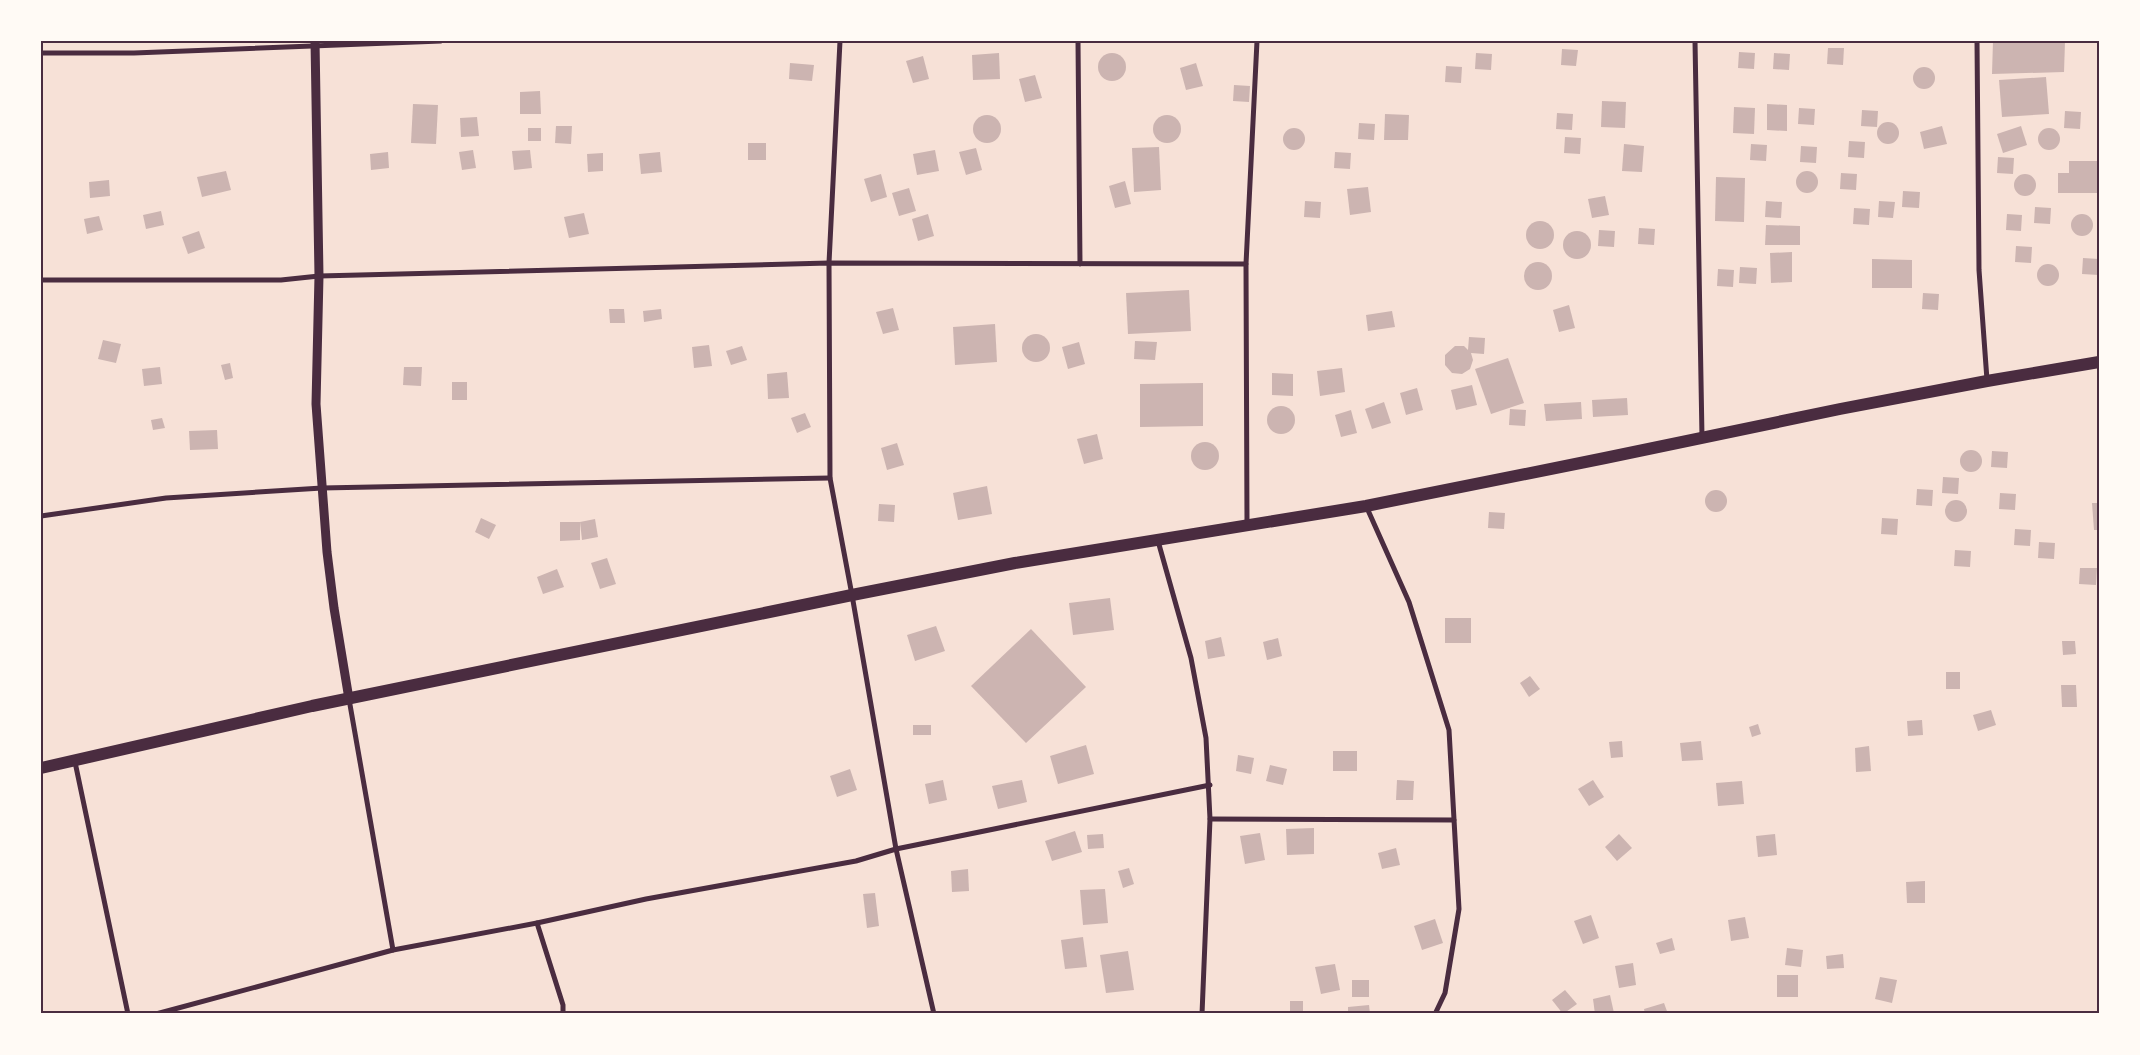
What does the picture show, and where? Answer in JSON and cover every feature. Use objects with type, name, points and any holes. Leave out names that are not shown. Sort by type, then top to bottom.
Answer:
[{"type":"main road","points":[[41,768],[75,762],[312,706],[852,595],[1015,563],[1366,506],[1987,380],[2099,362]]},
{"type":"street","points":[[41,53],[134,53],[315,44],[441,41]]},
{"type":"street","points":[[840,41],[829,263],[830,478],[896,849],[934,1014]]},
{"type":"street","points":[[1078,41],[1080,264]]},
{"type":"street","points":[[1246,524],[1246,264],[1257,41]]},
{"type":"street","points":[[1695,41],[1702,437]]},
{"type":"street","points":[[1977,41],[1979,270],[1987,380]]},
{"type":"street","points":[[315,44],[319,276],[316,404],[322,488],[333,598],[393,950]]},
{"type":"street","points":[[41,280],[281,280],[319,276],[829,263],[1246,264]]},
{"type":"street","points":[[41,516],[166,498],[322,488],[830,478]]},
{"type":"street","points":[[1366,506],[1409,602],[1449,730],[1459,909],[1445,993],[1436,1014]]},
{"type":"street","points":[[1158,540],[1191,658],[1206,738],[1210,785],[1210,819],[1202,1014]]},
{"type":"street","points":[[75,762],[128,1014]]},
{"type":"street","points":[[156,1014],[393,950],[537,924],[646,899],[856,861],[896,849],[1210,785]]},
{"type":"street","points":[[1210,819],[1454,820]]},
{"type":"street","points":[[537,924],[563,1005],[563,1014]]},
{"type":"building","points":[[1993,41],[2065,42],[2064,72],[1992,74]]},
{"type":"building","points":[[1828,48],[1844,48],[1843,65],[1827,64]]},
{"type":"building","points":[[1562,49],[1578,50],[1576,66],[1561,65]]},
{"type":"building","points":[[1739,52],[1755,53],[1754,69],[1738,68]]},
{"type":"building","points":[[999,53],[1000,79],[973,80],[972,55]]},
{"type":"building","points":[[1112,53],[1122,57],[1126,67],[1122,77],[1112,81],[1102,77],[1098,67],[1102,57]]},
{"type":"building","points":[[1476,53],[1492,54],[1491,70],[1475,69]]},
{"type":"building","points":[[1774,53],[1790,54],[1789,70],[1773,69]]},
{"type":"building","points":[[923,56],[929,79],[913,83],[906,61]]},
{"type":"building","points":[[790,63],[814,65],[812,81],[789,79]]},
{"type":"building","points":[[1196,63],[1203,86],[1186,90],[1180,68]]},
{"type":"building","points":[[1446,66],[1462,67],[1461,83],[1445,82]]},
{"type":"building","points":[[1924,67],[1932,70],[1935,78],[1932,86],[1924,89],[1916,86],[1913,78],[1916,70]]},
{"type":"building","points":[[1035,75],[1042,98],[1025,102],[1019,79]]},
{"type":"building","points":[[2046,77],[2049,114],[2002,117],[1999,80]]},
{"type":"building","points":[[1234,85],[1250,86],[1249,102],[1233,101]]},
{"type":"building","points":[[540,91],[541,114],[520,114],[520,92]]},
{"type":"building","points":[[1602,101],[1626,102],[1625,128],[1601,127]]},
{"type":"building","points":[[413,104],[438,105],[436,144],[411,143]]},
{"type":"building","points":[[1767,104],[1787,105],[1787,131],[1767,130]]},
{"type":"building","points":[[1734,107],[1755,108],[1754,134],[1733,133]]},
{"type":"building","points":[[1799,108],[1815,109],[1814,125],[1798,124]]},
{"type":"building","points":[[1862,110],[1878,111],[1877,127],[1861,126]]},
{"type":"building","points":[[2065,111],[2081,112],[2080,129],[2064,128]]},
{"type":"building","points":[[1557,113],[1573,114],[1572,130],[1556,129]]},
{"type":"building","points":[[1385,114],[1409,115],[1408,140],[1384,140]]},
{"type":"building","points":[[987,115],[997,119],[1001,129],[997,139],[987,143],[977,139],[973,129],[977,119]]},
{"type":"building","points":[[1167,115],[1177,119],[1181,129],[1177,139],[1167,143],[1157,139],[1153,129],[1157,119]]},
{"type":"building","points":[[477,117],[479,136],[461,137],[460,118]]},
{"type":"building","points":[[1888,122],[1896,125],[1899,133],[1896,141],[1888,144],[1880,141],[1877,133],[1880,125]]},
{"type":"building","points":[[1359,123],[1375,124],[1374,140],[1358,139]]},
{"type":"building","points":[[556,126],[572,126],[571,144],[555,143]]},
{"type":"building","points":[[1942,126],[1947,144],[1924,149],[1920,132]]},
{"type":"building","points":[[2021,126],[2027,145],[2003,153],[1997,134]]},
{"type":"building","points":[[528,128],[541,128],[541,141],[528,141]]},
{"type":"building","points":[[1294,128],[1302,131],[1305,139],[1302,147],[1294,150],[1286,147],[1283,139],[1286,131]]},
{"type":"building","points":[[2049,128],[2057,131],[2060,139],[2057,147],[2049,150],[2041,147],[2038,139],[2041,131]]},
{"type":"building","points":[[1565,137],[1581,138],[1580,154],[1564,153]]},
{"type":"building","points":[[1849,141],[1865,142],[1864,158],[1848,157]]},
{"type":"building","points":[[748,143],[766,143],[766,160],[748,160]]},
{"type":"building","points":[[1624,144],[1644,146],[1642,172],[1622,171]]},
{"type":"building","points":[[1751,144],[1767,145],[1766,161],[1750,160]]},
{"type":"building","points":[[1801,146],[1817,147],[1816,163],[1800,162]]},
{"type":"building","points":[[1159,147],[1161,190],[1134,192],[1132,148]]},
{"type":"building","points":[[976,148],[982,170],[966,175],[959,152]]},
{"type":"building","points":[[473,150],[476,168],[462,170],[459,152]]},
{"type":"building","points":[[530,150],[532,168],[514,170],[512,151]]},
{"type":"building","points":[[935,150],[939,171],[917,175],[913,154]]},
{"type":"building","points":[[388,152],[389,168],[371,170],[370,154]]},
{"type":"building","points":[[660,152],[662,172],[641,174],[639,154]]},
{"type":"building","points":[[1335,152],[1351,153],[1350,169],[1334,168]]},
{"type":"building","points":[[603,153],[603,171],[588,172],[587,154]]},
{"type":"building","points":[[1998,157],[2014,158],[2013,174],[1997,173]]},
{"type":"building","points":[[2069,161],[2099,161],[2099,193],[2058,193],[2058,173],[2069,173]]},
{"type":"building","points":[[226,171],[231,190],[202,197],[197,177]]},
{"type":"building","points":[[1807,171],[1815,174],[1818,182],[1815,190],[1807,193],[1799,190],[1796,182],[1799,174]]},
{"type":"building","points":[[1841,173],[1857,174],[1856,190],[1840,189]]},
{"type":"building","points":[[881,174],[887,197],[871,202],[864,179]]},
{"type":"building","points":[[2025,174],[2033,177],[2036,185],[2033,193],[2025,196],[2017,193],[2014,185],[2017,177]]},
{"type":"building","points":[[1716,177],[1745,178],[1744,222],[1715,221]]},
{"type":"building","points":[[109,180],[110,196],[90,198],[89,182]]},
{"type":"building","points":[[1125,181],[1131,204],[1115,208],[1109,186]]},
{"type":"building","points":[[1368,187],[1371,212],[1350,215],[1347,189]]},
{"type":"building","points":[[909,188],[916,211],[899,216],[892,193]]},
{"type":"building","points":[[1903,191],[1920,192],[1919,208],[1902,207]]},
{"type":"building","points":[[1605,196],[1609,215],[1592,218],[1588,199]]},
{"type":"building","points":[[1305,201],[1321,202],[1320,218],[1304,217]]},
{"type":"building","points":[[1766,201],[1782,202],[1781,218],[1765,217]]},
{"type":"building","points":[[1879,201],[1895,202],[1893,218],[1878,217]]},
{"type":"building","points":[[2035,207],[2051,208],[2050,224],[2034,223]]},
{"type":"building","points":[[1854,208],[1870,209],[1869,225],[1853,224]]},
{"type":"building","points":[[161,211],[164,225],[146,229],[143,215]]},
{"type":"building","points":[[584,213],[589,234],[569,238],[564,217]]},
{"type":"building","points":[[928,214],[934,236],[918,241],[912,219]]},
{"type":"building","points":[[2007,214],[2022,215],[2021,231],[2006,230]]},
{"type":"building","points":[[2082,214],[2090,217],[2093,225],[2090,233],[2082,236],[2074,233],[2071,225],[2074,217]]},
{"type":"building","points":[[99,216],[103,230],[87,234],[84,219]]},
{"type":"building","points":[[1540,221],[1550,225],[1554,235],[1550,245],[1540,249],[1530,245],[1526,235],[1530,225]]},
{"type":"building","points":[[1766,225],[1800,226],[1800,245],[1765,245]]},
{"type":"building","points":[[1639,228],[1655,229],[1654,245],[1638,244]]},
{"type":"building","points":[[1599,230],[1615,231],[1614,247],[1598,246]]},
{"type":"building","points":[[199,231],[205,248],[188,254],[182,237]]},
{"type":"building","points":[[1577,231],[1587,235],[1591,245],[1587,255],[1577,259],[1567,255],[1563,245],[1567,235]]},
{"type":"building","points":[[2016,246],[2032,247],[2031,263],[2015,262]]},
{"type":"building","points":[[1792,252],[1792,282],[1771,283],[1770,253]]},
{"type":"building","points":[[2083,258],[2099,259],[2099,275],[2082,274]]},
{"type":"building","points":[[1872,259],[1912,260],[1912,288],[1872,288]]},
{"type":"building","points":[[1538,262],[1548,266],[1552,276],[1548,286],[1538,290],[1528,286],[1524,276],[1528,266]]},
{"type":"building","points":[[2048,264],[2056,267],[2059,275],[2056,283],[2048,286],[2040,283],[2037,275],[2040,267]]},
{"type":"building","points":[[1740,267],[1757,268],[1756,284],[1739,283]]},
{"type":"building","points":[[1718,269],[1734,270],[1733,287],[1717,286]]},
{"type":"building","points":[[1189,290],[1191,331],[1128,334],[1126,293]]},
{"type":"building","points":[[1923,293],[1939,294],[1938,310],[1922,309]]},
{"type":"building","points":[[1569,305],[1575,328],[1559,332],[1553,310]]},
{"type":"building","points":[[893,308],[899,330],[883,334],[876,312]]},
{"type":"building","points":[[609,309],[624,309],[625,323],[610,323]]},
{"type":"building","points":[[661,309],[662,319],[644,322],[643,311]]},
{"type":"building","points":[[1392,311],[1395,327],[1368,331],[1366,315]]},
{"type":"building","points":[[995,324],[997,362],[955,365],[953,327]]},
{"type":"building","points":[[1036,334],[1046,338],[1050,348],[1046,358],[1036,362],[1026,358],[1022,348],[1026,338]]},
{"type":"building","points":[[1469,337],[1485,338],[1484,354],[1471,353],[1473,360],[1470,369],[1462,374],[1452,373],[1445,365],[1445,355],[1455,346],[1464,346],[1468,350]]},
{"type":"building","points":[[103,340],[121,344],[116,363],[98,359]]},
{"type":"building","points":[[1135,341],[1157,342],[1155,360],[1134,359]]},
{"type":"building","points":[[1079,342],[1085,364],[1068,369],[1062,347]]},
{"type":"building","points":[[709,345],[712,366],[694,368],[692,347]]},
{"type":"building","points":[[742,346],[747,360],[731,365],[726,351]]},
{"type":"building","points":[[1508,358],[1524,403],[1491,414],[1475,369]]},
{"type":"building","points":[[230,363],[233,378],[225,380],[221,365]]},
{"type":"building","points":[[160,367],[162,384],[144,386],[142,369]]},
{"type":"building","points":[[404,367],[422,367],[421,386],[403,385]]},
{"type":"building","points":[[1342,368],[1345,392],[1320,396],[1317,371]]},
{"type":"building","points":[[787,372],[789,398],[768,399],[767,374]]},
{"type":"building","points":[[1272,373],[1293,374],[1293,396],[1272,395]]},
{"type":"building","points":[[452,382],[467,382],[467,400],[452,400]]},
{"type":"building","points":[[1203,383],[1203,426],[1140,427],[1140,384]]},
{"type":"building","points":[[1472,385],[1477,405],[1456,410],[1451,390]]},
{"type":"building","points":[[1417,388],[1423,410],[1406,415],[1400,393]]},
{"type":"building","points":[[1627,398],[1628,415],[1593,417],[1592,400]]},
{"type":"building","points":[[1384,402],[1391,423],[1372,429],[1365,409]]},
{"type":"building","points":[[1581,402],[1582,419],[1546,421],[1544,404]]},
{"type":"building","points":[[1281,406],[1291,410],[1295,420],[1291,430],[1281,434],[1271,430],[1267,420],[1271,410]]},
{"type":"building","points":[[1510,409],[1526,410],[1525,426],[1509,425]]},
{"type":"building","points":[[1351,410],[1357,433],[1341,437],[1335,415]]},
{"type":"building","points":[[805,413],[811,427],[797,433],[791,418]]},
{"type":"building","points":[[162,418],[165,428],[153,430],[151,420]]},
{"type":"building","points":[[217,430],[218,449],[190,450],[189,431]]},
{"type":"building","points":[[1097,434],[1103,459],[1084,464],[1077,439]]},
{"type":"building","points":[[1205,442],[1215,446],[1219,456],[1215,466],[1205,470],[1195,466],[1191,456],[1195,446]]},
{"type":"building","points":[[897,443],[904,465],[887,470],[881,448]]},
{"type":"building","points":[[1971,450],[1979,453],[1982,461],[1979,469],[1971,472],[1963,469],[1960,461],[1963,453]]},
{"type":"building","points":[[1992,451],[2008,452],[2007,468],[1991,467]]},
{"type":"building","points":[[1943,477],[1959,478],[1958,494],[1942,493]]},
{"type":"building","points":[[987,486],[992,514],[958,520],[953,493]]},
{"type":"building","points":[[1917,489],[1933,490],[1932,506],[1916,505]]},
{"type":"building","points":[[1716,490],[1724,493],[1727,501],[1724,509],[1716,512],[1708,509],[1705,501],[1708,493]]},
{"type":"building","points":[[2000,493],[2016,494],[2015,510],[1999,509]]},
{"type":"building","points":[[1956,500],[1964,503],[1967,511],[1964,519],[1956,522],[1948,519],[1945,511],[1948,503]]},
{"type":"building","points":[[2092,503],[2099,503],[2099,530],[2094,530]]},
{"type":"building","points":[[879,504],[895,505],[894,522],[878,521]]},
{"type":"building","points":[[1489,512],[1505,513],[1504,529],[1488,528]]},
{"type":"building","points":[[481,518],[496,525],[489,539],[475,532]]},
{"type":"building","points":[[1882,518],[1898,519],[1897,535],[1881,534]]},
{"type":"building","points":[[595,519],[598,537],[582,540],[580,522]]},
{"type":"building","points":[[560,522],[580,522],[580,540],[560,541]]},
{"type":"building","points":[[2015,529],[2031,530],[2030,546],[2014,545]]},
{"type":"building","points":[[2039,542],[2055,543],[2054,559],[2038,558]]},
{"type":"building","points":[[1955,550],[1971,551],[1970,567],[1954,566]]},
{"type":"building","points":[[607,558],[616,584],[600,589],[591,563]]},
{"type":"building","points":[[2080,568],[2097,568],[2096,585],[2079,584]]},
{"type":"building","points":[[557,569],[564,587],[543,594],[537,577]]},
{"type":"building","points":[[1110,598],[1114,630],[1073,635],[1069,603]]},
{"type":"building","points":[[1445,618],[1471,618],[1471,643],[1445,643]]},
{"type":"building","points":[[936,626],[945,651],[915,661],[907,635]]},
{"type":"building","points":[[1031,629],[1086,687],[1026,743],[971,686]]},
{"type":"building","points":[[1221,637],[1225,656],[1208,659],[1205,641]]},
{"type":"building","points":[[1278,638],[1282,656],[1267,660],[1263,642]]},
{"type":"building","points":[[2062,641],[2075,641],[2076,654],[2063,655]]},
{"type":"building","points":[[1946,672],[1960,672],[1960,689],[1946,689]]},
{"type":"building","points":[[1530,676],[1540,689],[1529,697],[1520,683]]},
{"type":"building","points":[[2061,685],[2076,685],[2077,707],[2062,707]]},
{"type":"building","points":[[1991,710],[1996,725],[1978,731],[1973,715]]},
{"type":"building","points":[[1922,720],[1923,735],[1908,736],[1907,721]]},
{"type":"building","points":[[1758,724],[1761,734],[1752,737],[1749,727]]},
{"type":"building","points":[[913,725],[931,725],[931,735],[913,735]]},
{"type":"building","points":[[1622,741],[1623,757],[1611,758],[1609,742]]},
{"type":"building","points":[[1701,741],[1703,760],[1682,761],[1680,743]]},
{"type":"building","points":[[1086,745],[1094,774],[1058,784],[1050,756]]},
{"type":"building","points":[[1869,746],[1871,771],[1856,772],[1855,748]]},
{"type":"building","points":[[1333,751],[1357,751],[1357,771],[1333,771]]},
{"type":"building","points":[[1238,755],[1254,758],[1251,774],[1236,771]]},
{"type":"building","points":[[1270,765],[1287,769],[1283,785],[1266,781]]},
{"type":"building","points":[[850,769],[857,790],[837,797],[830,776]]},
{"type":"building","points":[[943,780],[947,800],[929,804],[925,784]]},
{"type":"building","points":[[1022,780],[1027,802],[998,809],[992,786]]},
{"type":"building","points":[[1397,780],[1414,781],[1413,800],[1396,800]]},
{"type":"building","points":[[1593,780],[1604,797],[1589,806],[1578,789]]},
{"type":"building","points":[[1742,781],[1744,804],[1718,806],[1716,783]]},
{"type":"building","points":[[1314,828],[1314,854],[1287,855],[1286,829]]},
{"type":"building","points":[[1075,831],[1082,852],[1052,861],[1045,841]]},
{"type":"building","points":[[1260,833],[1265,860],[1245,864],[1240,836]]},
{"type":"building","points":[[1103,834],[1104,848],[1088,849],[1087,835]]},
{"type":"building","points":[[1619,834],[1632,848],[1617,861],[1605,847]]},
{"type":"building","points":[[1775,834],[1777,855],[1758,857],[1756,836]]},
{"type":"building","points":[[1396,848],[1400,865],[1382,869],[1378,853]]},
{"type":"building","points":[[1129,868],[1134,884],[1123,888],[1118,871]]},
{"type":"building","points":[[968,869],[969,891],[952,892],[951,871]]},
{"type":"building","points":[[1925,881],[1925,903],[1907,903],[1906,882]]},
{"type":"building","points":[[1105,889],[1108,923],[1083,925],[1080,890]]},
{"type":"building","points":[[875,893],[879,926],[867,928],[863,894]]},
{"type":"building","points":[[1591,915],[1599,938],[1583,944],[1574,921]]},
{"type":"building","points":[[1745,917],[1749,938],[1731,941],[1728,920]]},
{"type":"building","points":[[1435,919],[1443,943],[1422,950],[1414,926]]},
{"type":"building","points":[[1083,937],[1087,967],[1065,969],[1061,940]]},
{"type":"building","points":[[1672,938],[1675,950],[1660,954],[1656,943]]},
{"type":"building","points":[[1787,948],[1803,950],[1801,967],[1785,965]]},
{"type":"building","points":[[1128,951],[1134,990],[1106,993],[1100,955]]},
{"type":"building","points":[[1843,954],[1844,968],[1827,969],[1826,956]]},
{"type":"building","points":[[1633,963],[1636,985],[1619,988],[1615,966]]},
{"type":"building","points":[[1335,964],[1340,990],[1321,994],[1315,967]]},
{"type":"building","points":[[1777,975],[1798,975],[1798,997],[1777,997]]},
{"type":"building","points":[[1880,977],[1897,980],[1892,1003],[1875,999]]},
{"type":"building","points":[[1352,980],[1369,980],[1369,997],[1352,997]]},
{"type":"building","points":[[1565,990],[1577,1004],[1563,1014],[1552,1000]]},
{"type":"building","points":[[1610,995],[1614,1013],[1595,1014],[1593,999]]},
{"type":"building","points":[[1290,1001],[1303,1001],[1303,1014],[1290,1014]]},
{"type":"building","points":[[1664,1003],[1668,1014],[1645,1014],[1644,1009]]},
{"type":"building","points":[[1369,1005],[1370,1014],[1348,1014],[1348,1007]]}]
